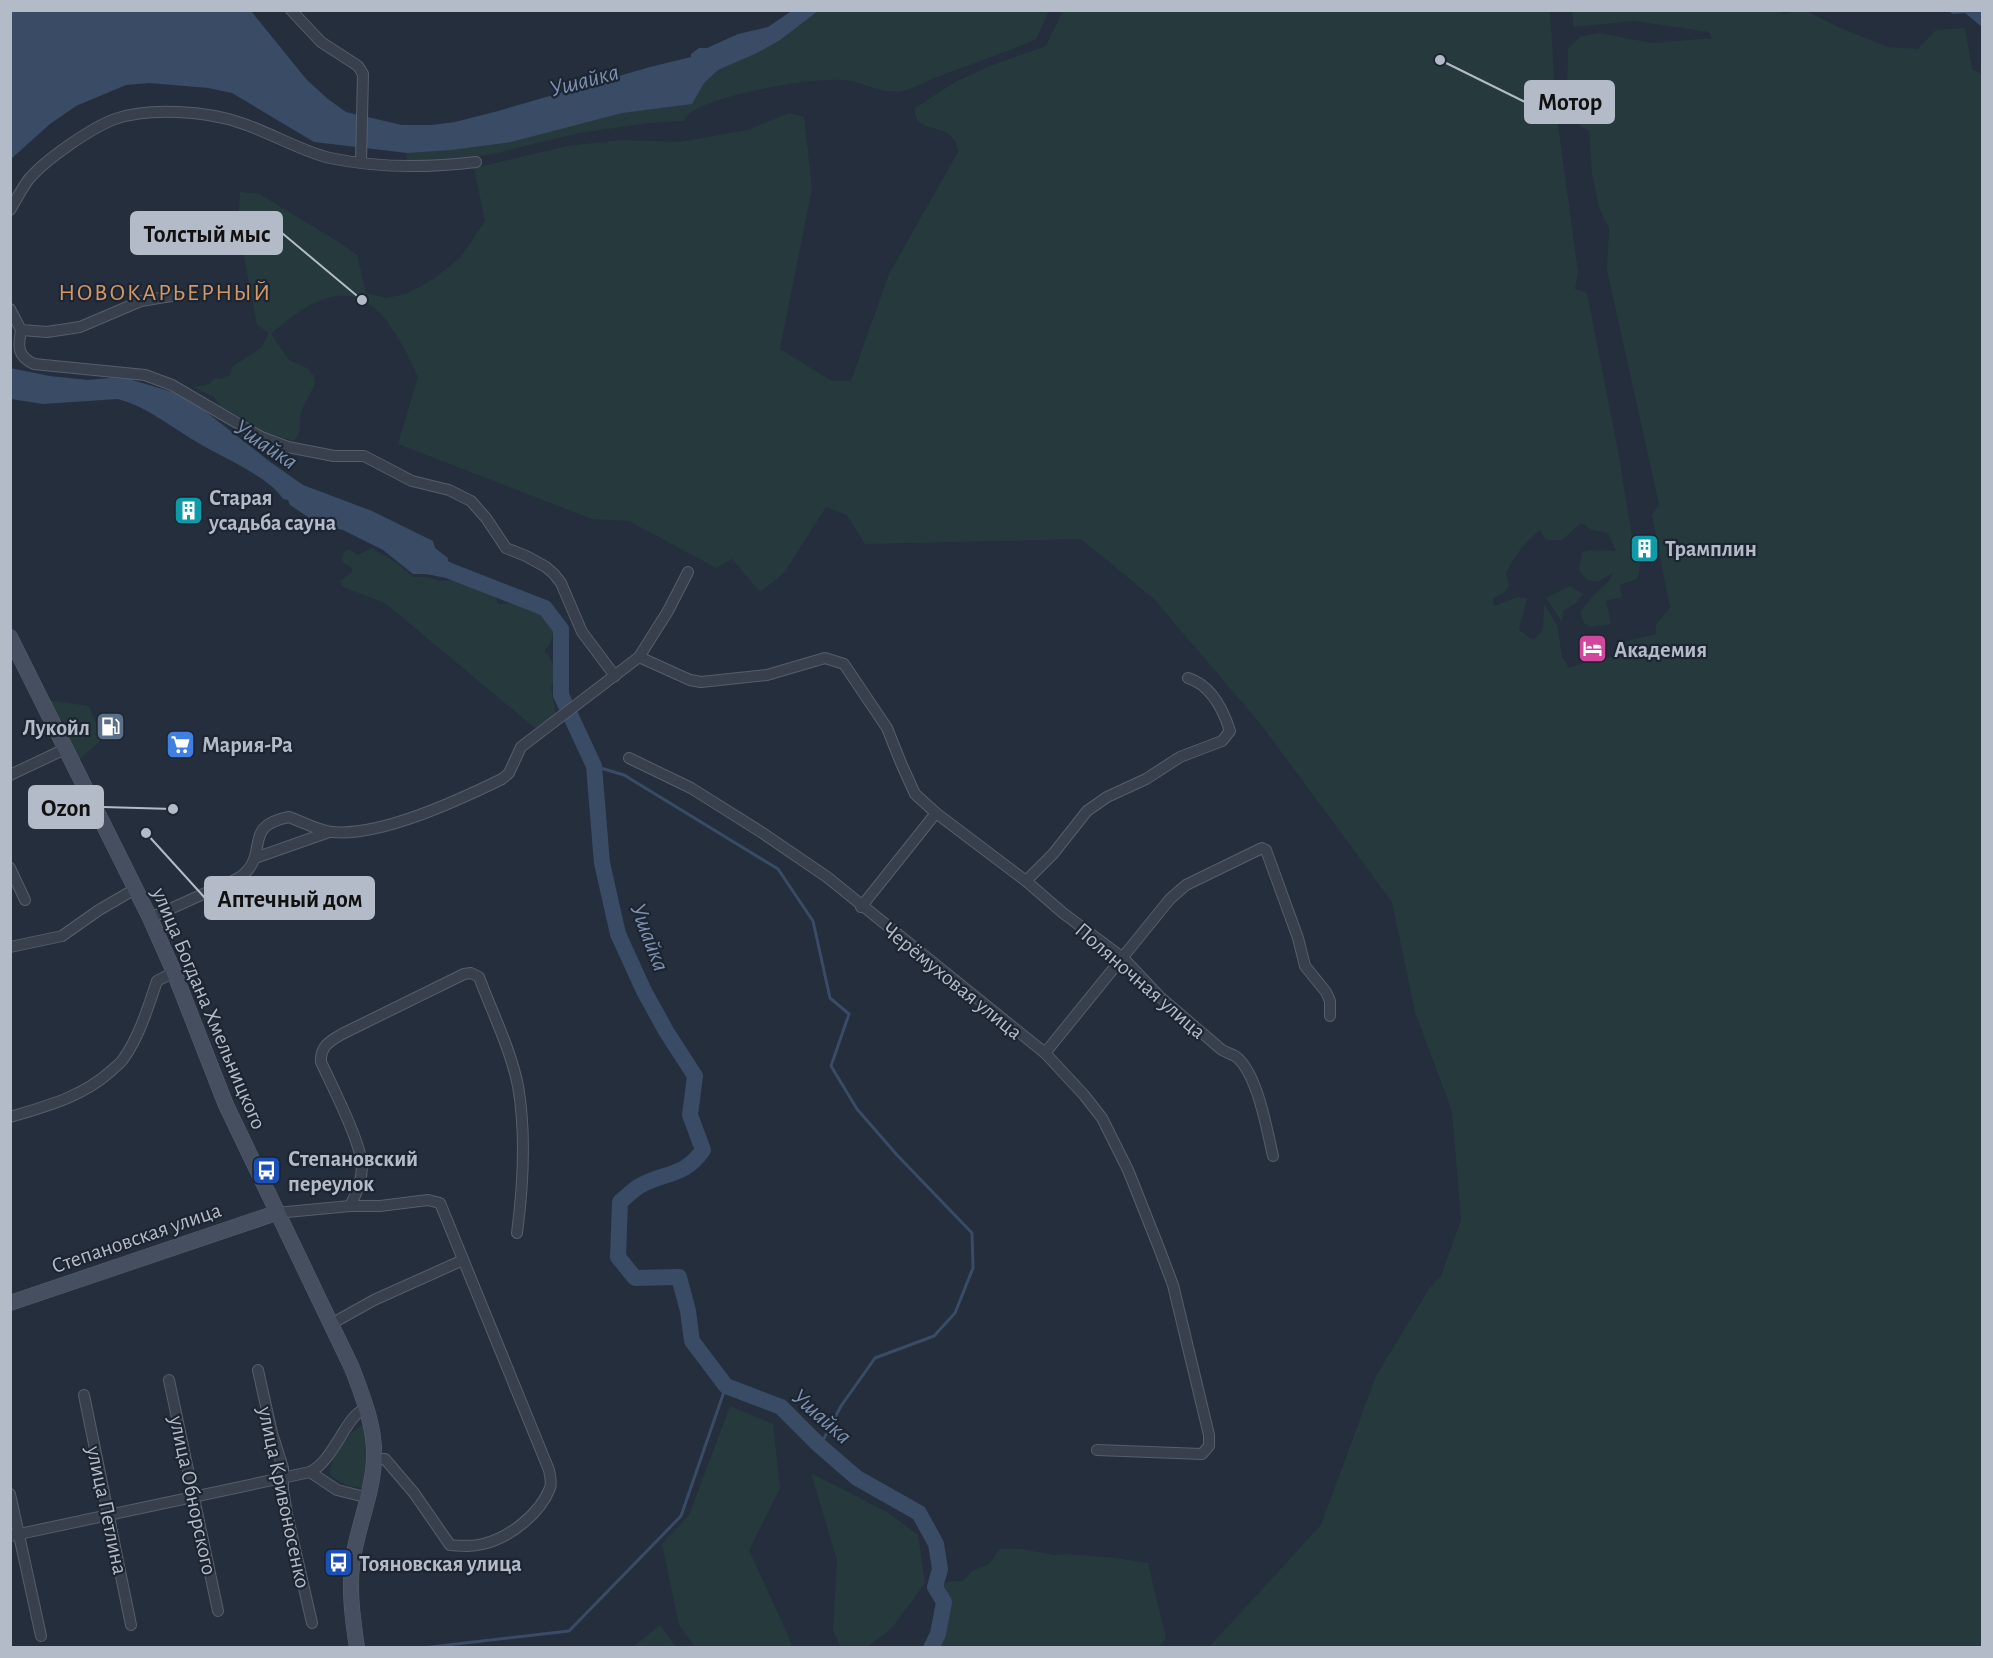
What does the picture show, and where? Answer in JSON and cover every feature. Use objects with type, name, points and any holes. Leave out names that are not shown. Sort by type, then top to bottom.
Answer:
[{"type":"street","points":[[298,13],[321,42],[361,70],[364,79],[362,160]]},
{"type":"street","points":[[10,210],[29,179],[49,160],[114,120],[138,114],[210,115],[240,122],[329,158],[406,166],[476,162]]},
{"type":"street","points":[[21,330],[47,332],[80,327],[141,300],[177,295]]},
{"type":"street","points":[[10,309],[21,330],[18,345],[21,353],[25,360],[34,364],[145,375],[191,395],[261,437],[288,447],[334,456],[364,456],[412,481],[449,490],[471,501],[486,518],[506,548],[526,556],[554,574],[561,583],[582,632],[615,676]]},
{"type":"street","points":[[150,918],[242,876],[255,858],[259,833],[273,823],[289,818],[329,832],[346,832],[383,826],[424,812],[502,779],[509,773],[520,747],[639,657],[668,611],[688,572]]},
{"type":"street","name":"улица Богдана Хмельницкого","points":[[10,636],[150,918],[174,972],[226,1105],[352,1368],[367,1407],[374,1459],[369,1497],[356,1542],[351,1581],[357,1647]]},
{"type":"street","name":"Поляночная улица","points":[[639,657],[690,680],[701,682],[767,675],[825,658],[844,664],[887,728],[915,794],[936,813],[1123,958],[1160,997],[1222,1050],[1234,1055],[1241,1062],[1248,1072],[1258,1098],[1273,1156]]},
{"type":"street","points":[[1026,881],[1053,854],[1087,811],[1107,797],[1146,779],[1180,757],[1222,741],[1230,731],[1217,702],[1199,681],[1188,678]]},
{"type":"street","points":[[10,775],[65,749]]},
{"type":"street","name":"Черёмуховая улица","points":[[629,758],[691,788],[761,832],[827,878],[1045,1053],[1084,1095],[1101,1119],[1128,1170],[1173,1285],[1209,1435],[1209,1446],[1202,1454],[1097,1450]]},
{"type":"street","points":[[861,907],[936,813]]},
{"type":"street","points":[[255,858],[329,832]]},
{"type":"street","points":[[1045,1053],[1170,898],[1186,885],[1262,848],[1266,850],[1298,938],[1305,966],[1326,992],[1330,1001],[1330,1016]]},
{"type":"street","points":[[10,868],[26,900]]},
{"type":"street","points":[[10,947],[62,936],[99,910],[135,889]]},
{"type":"street","points":[[10,1117],[58,1103],[98,1083],[123,1060],[132,1044],[157,981],[174,972]]},
{"type":"street","points":[[350,1206],[359,1188],[362,1166],[356,1141],[321,1062],[320,1054],[326,1044],[342,1034],[464,974],[471,973],[479,978],[518,1085],[523,1189],[517,1233]]},
{"type":"street","points":[[276,1213],[437,1201],[442,1207],[549,1470],[550,1488],[536,1510],[507,1535],[484,1544],[450,1545],[414,1493],[385,1459],[374,1459]]},
{"type":"street","name":"Степановская улица","points":[[10,1303],[276,1213]]},
{"type":"street","points":[[331,1324],[374,1300],[463,1260]]},
{"type":"street","name":"улица Кривоносенко","points":[[258,1370],[272,1433],[283,1468],[287,1514],[312,1623]]},
{"type":"street","name":"улица Обнорского","points":[[170,1380],[218,1611]]},
{"type":"street","name":"улица Петлина","points":[[84,1395],[131,1624]]},
{"type":"street","points":[[15,1535],[310,1472],[318,1469],[357,1413],[367,1407]]},
{"type":"street","points":[[310,1472],[337,1490],[369,1497]]},
{"type":"street","points":[[10,1494],[15,1535],[41,1636]]},
{"type":"green space","points":[[1778,10],[1784,14],[1806,11],[1888,47],[1918,49],[1936,30],[1965,28],[1972,69],[1982,74],[1982,1647],[1209,1647],[1321,1525],[1376,1376],[1429,1289],[1441,1276],[1461,1220],[1452,1111],[1415,1012],[1392,902],[1263,727],[1154,599],[1081,539],[865,544],[847,515],[826,507],[784,573],[760,592],[732,559],[716,568],[629,521],[592,519],[398,444],[418,377],[390,325],[375,309],[359,299],[341,296],[321,300],[298,313],[271,334],[289,360],[307,368],[314,376],[315,384],[301,411],[299,434],[294,441],[263,432],[221,407],[214,397],[193,387],[209,384],[215,378],[220,379],[230,375],[232,367],[261,348],[269,333],[257,325],[238,225],[240,192],[259,194],[357,255],[366,293],[386,298],[406,294],[432,280],[460,258],[485,221],[474,168],[567,146],[622,140],[679,142],[748,130],[789,113],[804,117],[812,188],[780,349],[832,381],[851,381],[889,274],[958,152],[950,135],[920,123],[916,117],[915,108],[955,82],[990,66],[1046,46],[1063,11],[1550,11],[1556,110],[1578,272],[1575,289],[1587,293],[1633,542],[1638,550],[1640,565],[1637,579],[1620,585],[1622,597],[1606,601],[1611,624],[1590,627],[1584,623],[1580,612],[1610,580],[1613,573],[1598,582],[1587,580],[1579,570],[1582,552],[1616,551],[1608,533],[1592,530],[1581,523],[1562,540],[1546,540],[1540,530],[1517,555],[1506,573],[1509,585],[1505,592],[1493,599],[1494,606],[1518,597],[1527,598],[1519,630],[1533,640],[1543,630],[1544,604],[1557,625],[1562,656],[1569,668],[1617,656],[1619,643],[1656,634],[1656,624],[1670,608],[1652,515],[1659,504],[1607,270],[1609,228],[1599,208],[1592,173],[1589,131],[1569,115],[1568,49],[1579,37],[1599,33],[1652,43],[1712,38],[1709,32],[1634,21],[1574,27],[1572,11]]},
{"type":"green space","points":[[818,11],[1049,11],[1036,39],[903,91],[889,92],[850,81],[794,83],[725,98],[693,111],[684,121],[649,123],[579,133],[493,154],[462,159],[406,162],[408,150],[701,80]]},
{"type":"green space","points":[[372,548],[397,563],[413,577],[427,577],[441,581],[461,580],[490,593],[496,597],[498,604],[521,605],[545,616],[553,628],[545,653],[548,654],[556,674],[551,687],[556,714],[535,728],[385,603],[343,587],[340,581],[353,572],[350,566],[342,560],[343,554],[348,549],[358,555]]},
{"type":"green space","points":[[1570,586],[1583,594],[1576,603],[1563,611],[1562,622],[1546,598]]},
{"type":"green space","points":[[47,700],[89,706],[102,739],[77,762]]},
{"type":"green space","points":[[730,1406],[773,1424],[780,1488],[749,1550],[792,1644],[790,1647],[695,1647],[679,1625],[662,1544],[689,1515]]},
{"type":"green space","points":[[363,1425],[369,1461],[363,1488],[345,1484],[330,1473],[333,1459],[341,1446]]},
{"type":"green space","points":[[811,1473],[887,1512],[918,1535],[925,1583],[891,1629],[867,1647],[841,1647],[833,1631],[837,1560]]},
{"type":"green space","points":[[1000,1549],[1021,1549],[1054,1555],[1115,1558],[1148,1563],[1166,1638],[1158,1648],[939,1647],[951,1606],[940,1589],[946,1582],[963,1581],[972,1571],[989,1564]]},
{"type":"green space","points":[[660,1625],[676,1647],[633,1647]]},
{"type":"water","points":[[11,11],[251,11],[307,80],[346,112],[402,125],[431,125],[455,122],[498,111],[691,57],[691,54],[699,48],[707,48],[738,34],[768,27],[790,12],[818,11],[780,40],[718,70],[704,83],[692,104],[622,113],[511,142],[407,153],[314,142],[232,93],[208,88],[149,83],[126,85],[76,106],[50,124],[11,159]]},
{"type":"water","points":[[1948,11],[1982,11],[1982,27],[1965,13],[1953,14]]},
{"type":"water","points":[[10,368],[50,376],[88,380],[129,379],[176,393],[196,404],[303,485],[372,511],[433,541],[435,548],[448,558],[446,578],[413,574],[383,550],[343,530],[320,525],[290,505],[288,500],[283,499],[267,482],[255,474],[129,402],[118,399],[43,404],[11,399]]},
{"type":"waterway","name":"Ушайка","points":[[429,560],[450,571],[545,608],[561,629],[561,695],[594,766],[602,863],[618,934],[644,991],[695,1076],[690,1115],[703,1150],[688,1165],[647,1182],[620,1202],[618,1257],[635,1278],[679,1277],[688,1311],[692,1341],[726,1386],[781,1407],[820,1446],[857,1478],[919,1513],[936,1544],[940,1569],[935,1587],[944,1602],[938,1634],[931,1648]]},
{"type":"waterway","points":[[594,766],[624,775],[778,869],[813,921],[830,998],[849,1014],[831,1066],[857,1109],[897,1155],[972,1233],[973,1268],[955,1313],[934,1336],[875,1358],[841,1406],[820,1446]]},
{"type":"waterway","points":[[422,1648],[569,1631],[681,1516],[726,1386]]},
{"type":"place","name":"Мотор","points":[[1440,60]]},
{"type":"place","name":"Толстый мыс","points":[[362,300]]},
{"type":"place","name":"Старая усадьба сауна","points":[[188,510]]},
{"type":"place","name":"Трамплин","points":[[1644,548]]},
{"type":"place","name":"Академия","points":[[1593,649]]},
{"type":"place","name":"Лукойл","points":[[111,727]]},
{"type":"place","name":"Мария-Ра","points":[[181,744]]},
{"type":"place","name":"Ozon","points":[[173,809]]},
{"type":"place","name":"Аптечный дом","points":[[146,833]]},
{"type":"place","name":"Степановский переулок","points":[[267,1171]]},
{"type":"place","name":"Тояновская улица","points":[[338,1563]]},
{"type":"district","name":"НОВОКАРЬЕРНЫЙ","points":[[165,292]]}]
